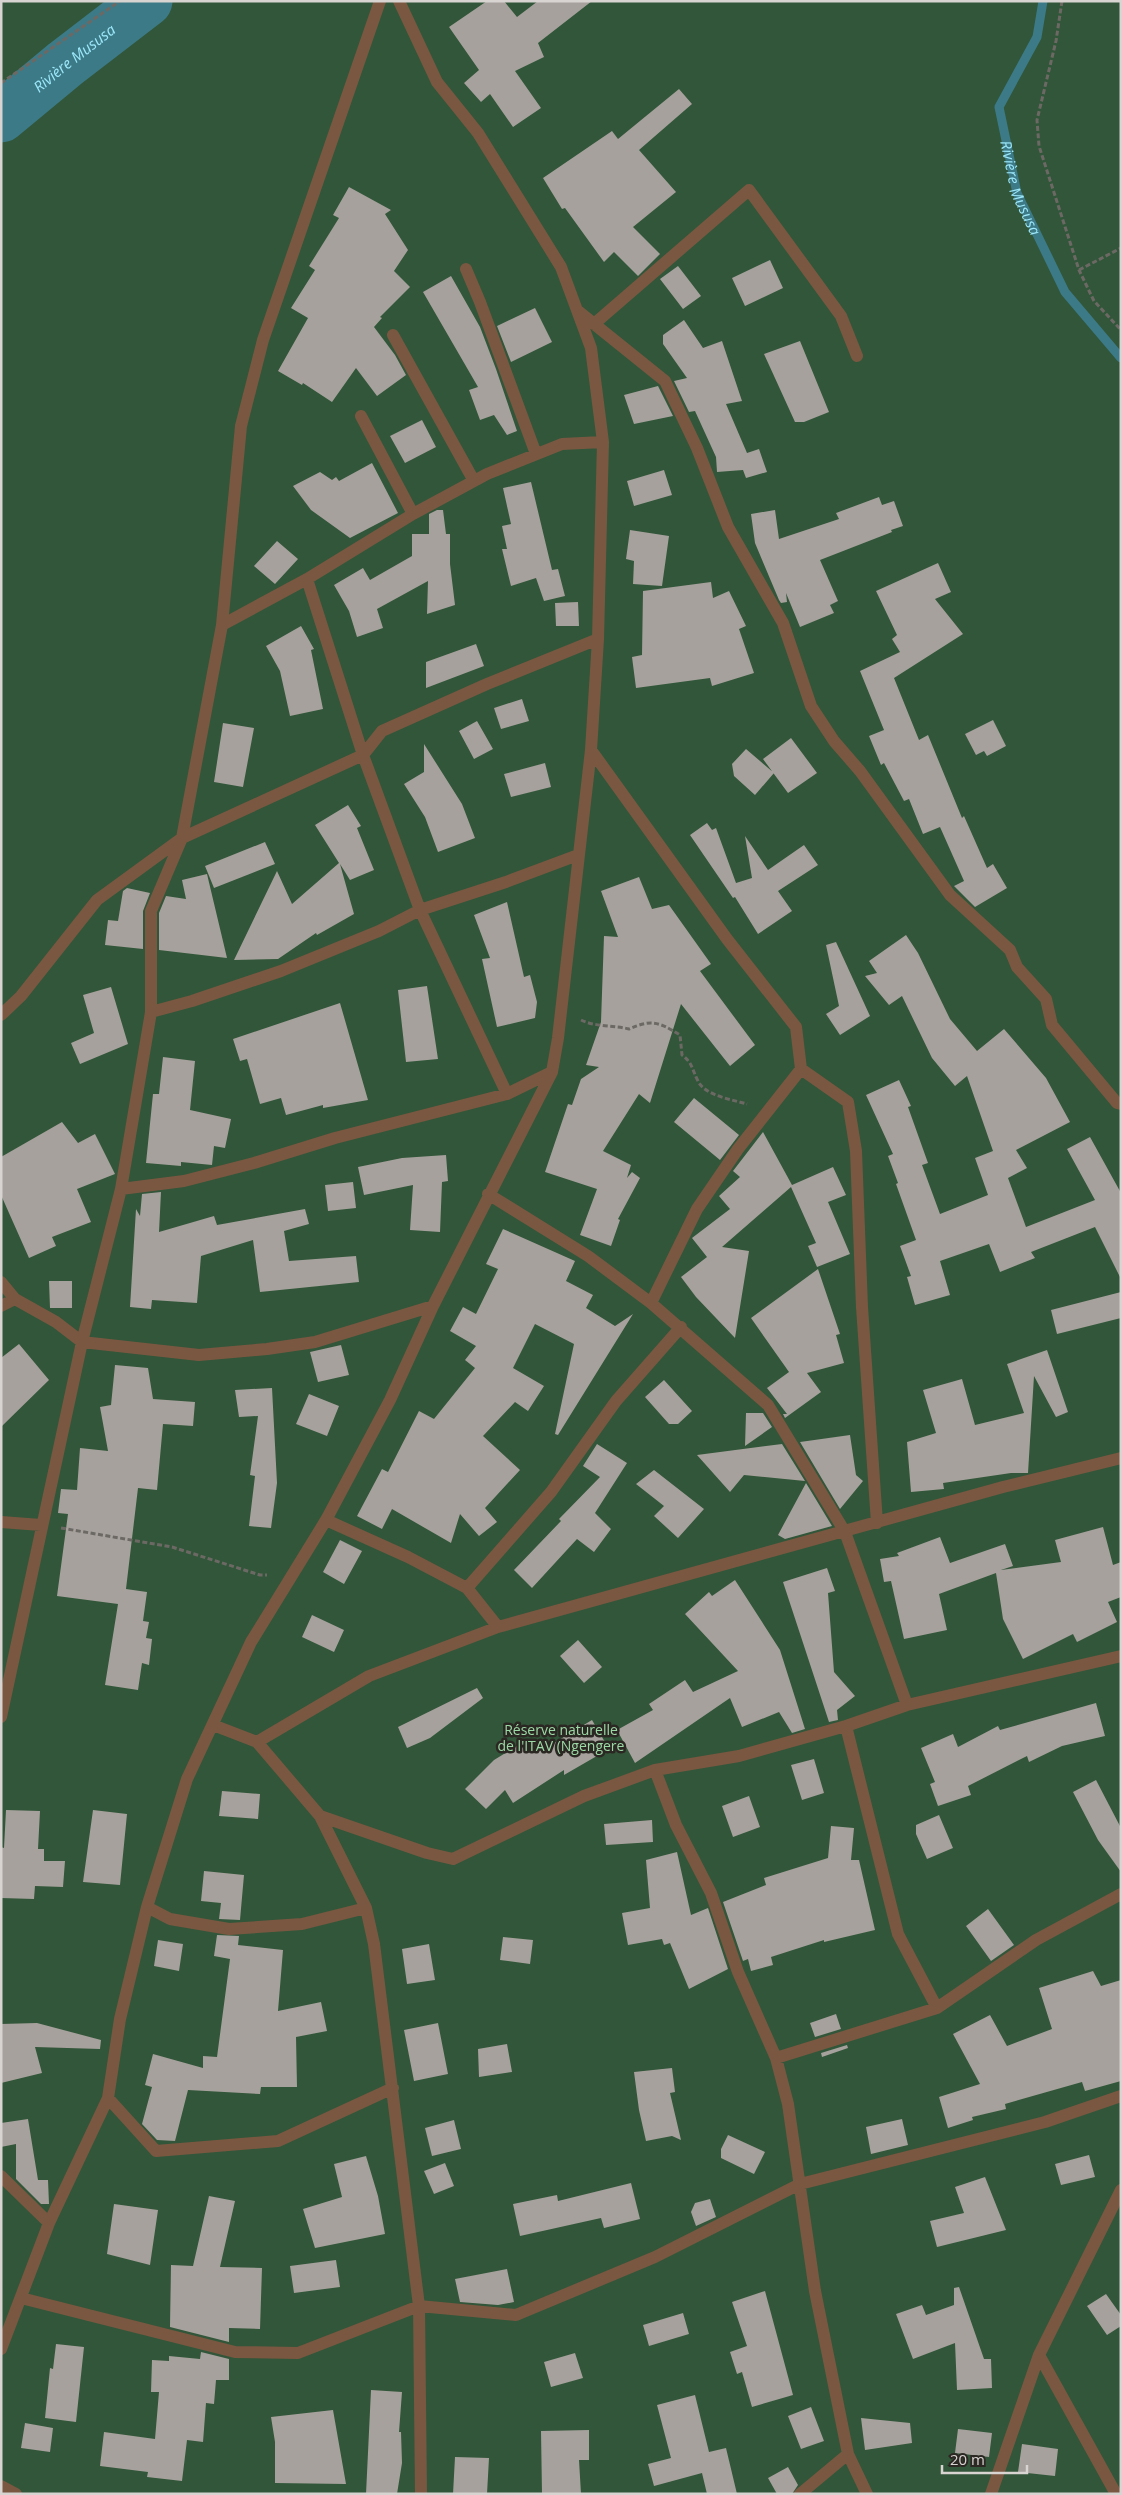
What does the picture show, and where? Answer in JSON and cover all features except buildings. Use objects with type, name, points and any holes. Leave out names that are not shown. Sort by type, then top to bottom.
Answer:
[{"type":"street","points":[[1,1717],[82,1342],[121,1189],[151,1012],[152,911],[182,838],[222,625],[241,426],[263,340],[380,1]]},
{"type":"street","points":[[1,2349],[48,2222],[108,2098],[120,2019],[147,1907],[187,1779],[251,1642],[326,1520],[390,1400],[433,1306],[488,1194],[552,1072],[562,1011],[591,750],[598,638],[603,442],[591,348],[561,266],[478,134],[437,82],[399,1]]},
{"type":"street","points":[[594,324],[749,190],[841,316],[857,356]]},
{"type":"street","points":[[466,269],[536,454]]},
{"type":"street","points":[[578,311],[665,381],[697,448],[728,527],[783,623],[811,706],[834,741],[860,771],[950,895],[1010,950],[1017,967],[1046,999],[1052,1025],[1117,1103],[1121,1104]]},
{"type":"street","points":[[393,335],[474,481]]},
{"type":"street","points":[[361,416],[413,514]]},
{"type":"street","points":[[222,625],[307,580],[413,514],[474,481],[562,444],[603,442]]},
{"type":"street","points":[[307,580],[363,755],[420,910],[507,1094]]},
{"type":"street","points":[[1,1015],[21,996],[97,900],[182,838],[363,755],[382,731],[487,684],[598,638]]},
{"type":"street","points":[[591,750],[726,939],[796,1027],[801,1069],[738,1149],[697,1209],[651,1303]]},
{"type":"street","points":[[151,1012],[192,1001],[281,971],[379,931],[420,910],[506,882],[578,855]]},
{"type":"street","points":[[801,1069],[848,1102],[856,1151],[862,1307],[877,1523]]},
{"type":"street","points":[[121,1189],[184,1181],[254,1163],[335,1138],[507,1094],[552,1072]]},
{"type":"street","points":[[488,1194],[588,1256],[651,1303],[681,1327],[768,1405],[846,1532],[907,1705]]},
{"type":"street","points":[[1,1282],[15,1299],[56,1322],[82,1342],[199,1355],[232,1353],[315,1342],[433,1306]]},
{"type":"street","points":[[1,1306],[15,1299]]},
{"type":"street","points":[[467,1588],[551,1492],[616,1401],[681,1327]]},
{"type":"street","points":[[257,1742],[369,1676],[498,1627],[1121,1458]]},
{"type":"street","points":[[326,1520],[408,1557],[467,1588],[498,1627]]},
{"type":"street","points":[[1,1522],[41,1525]]},
{"type":"street","points":[[320,1816],[427,1853],[452,1859],[584,1796],[655,1770],[739,1756],[846,1726],[907,1705],[1121,1656]]},
{"type":"street","points":[[213,1726],[257,1742],[320,1816],[366,1908],[374,1944],[419,2306],[421,2494]]},
{"type":"street","points":[[846,1726],[898,1934],[938,2008]]},
{"type":"street","points":[[655,1770],[676,1824],[711,1893],[738,1972],[776,2058],[788,2104],[815,2291],[848,2454],[867,2494]]},
{"type":"street","points":[[776,2058],[938,2008],[1036,1940],[1121,1894]]},
{"type":"street","points":[[147,1907],[170,1919],[229,1930],[302,1924],[366,1908]]},
{"type":"street","points":[[108,2098],[156,2151],[278,2141],[393,2088]]},
{"type":"street","points":[[21,2298],[235,2352],[298,2353],[419,2306],[516,2315],[655,2257],[800,2184],[1045,2122],[1121,2096]]},
{"type":"street","points":[[1,2176],[48,2222]]},
{"type":"street","points":[[991,2494],[1039,2355],[1121,2190]]},
{"type":"street","points":[[1039,2355],[1116,2494]]},
{"type":"street","points":[[800,2494],[848,2454]]},
{"type":"street","points":[[1,2486],[16,2494]]},
{"type":"path","points":[[1,83],[120,1]]},
{"type":"path","points":[[1062,1],[1056,41],[1037,120],[1039,146],[1078,270],[1094,301],[1121,330]]},
{"type":"path","points":[[1078,270],[1121,248]]},
{"type":"path","points":[[562,1011],[587,1024],[629,1029],[644,1023],[660,1023],[680,1035],[682,1055],[691,1061],[698,1084],[726,1100],[745,1103],[766,1114]]},
{"type":"path","points":[[41,1525],[172,1547],[260,1575],[293,1575]]},
{"type":"green space","name":"Réserve naturelle de l'ITAV (Ngengere","points":[[1,1],[1121,1],[1121,2494],[1,2494]]},
{"type":"waterway","name":"Rivière Mususa","points":[[1,117],[65,64],[147,1]]},
{"type":"waterway","name":"Rivière Mususa","points":[[1043,1],[1037,37],[999,107],[1017,193],[1065,292],[1121,358]]}]
